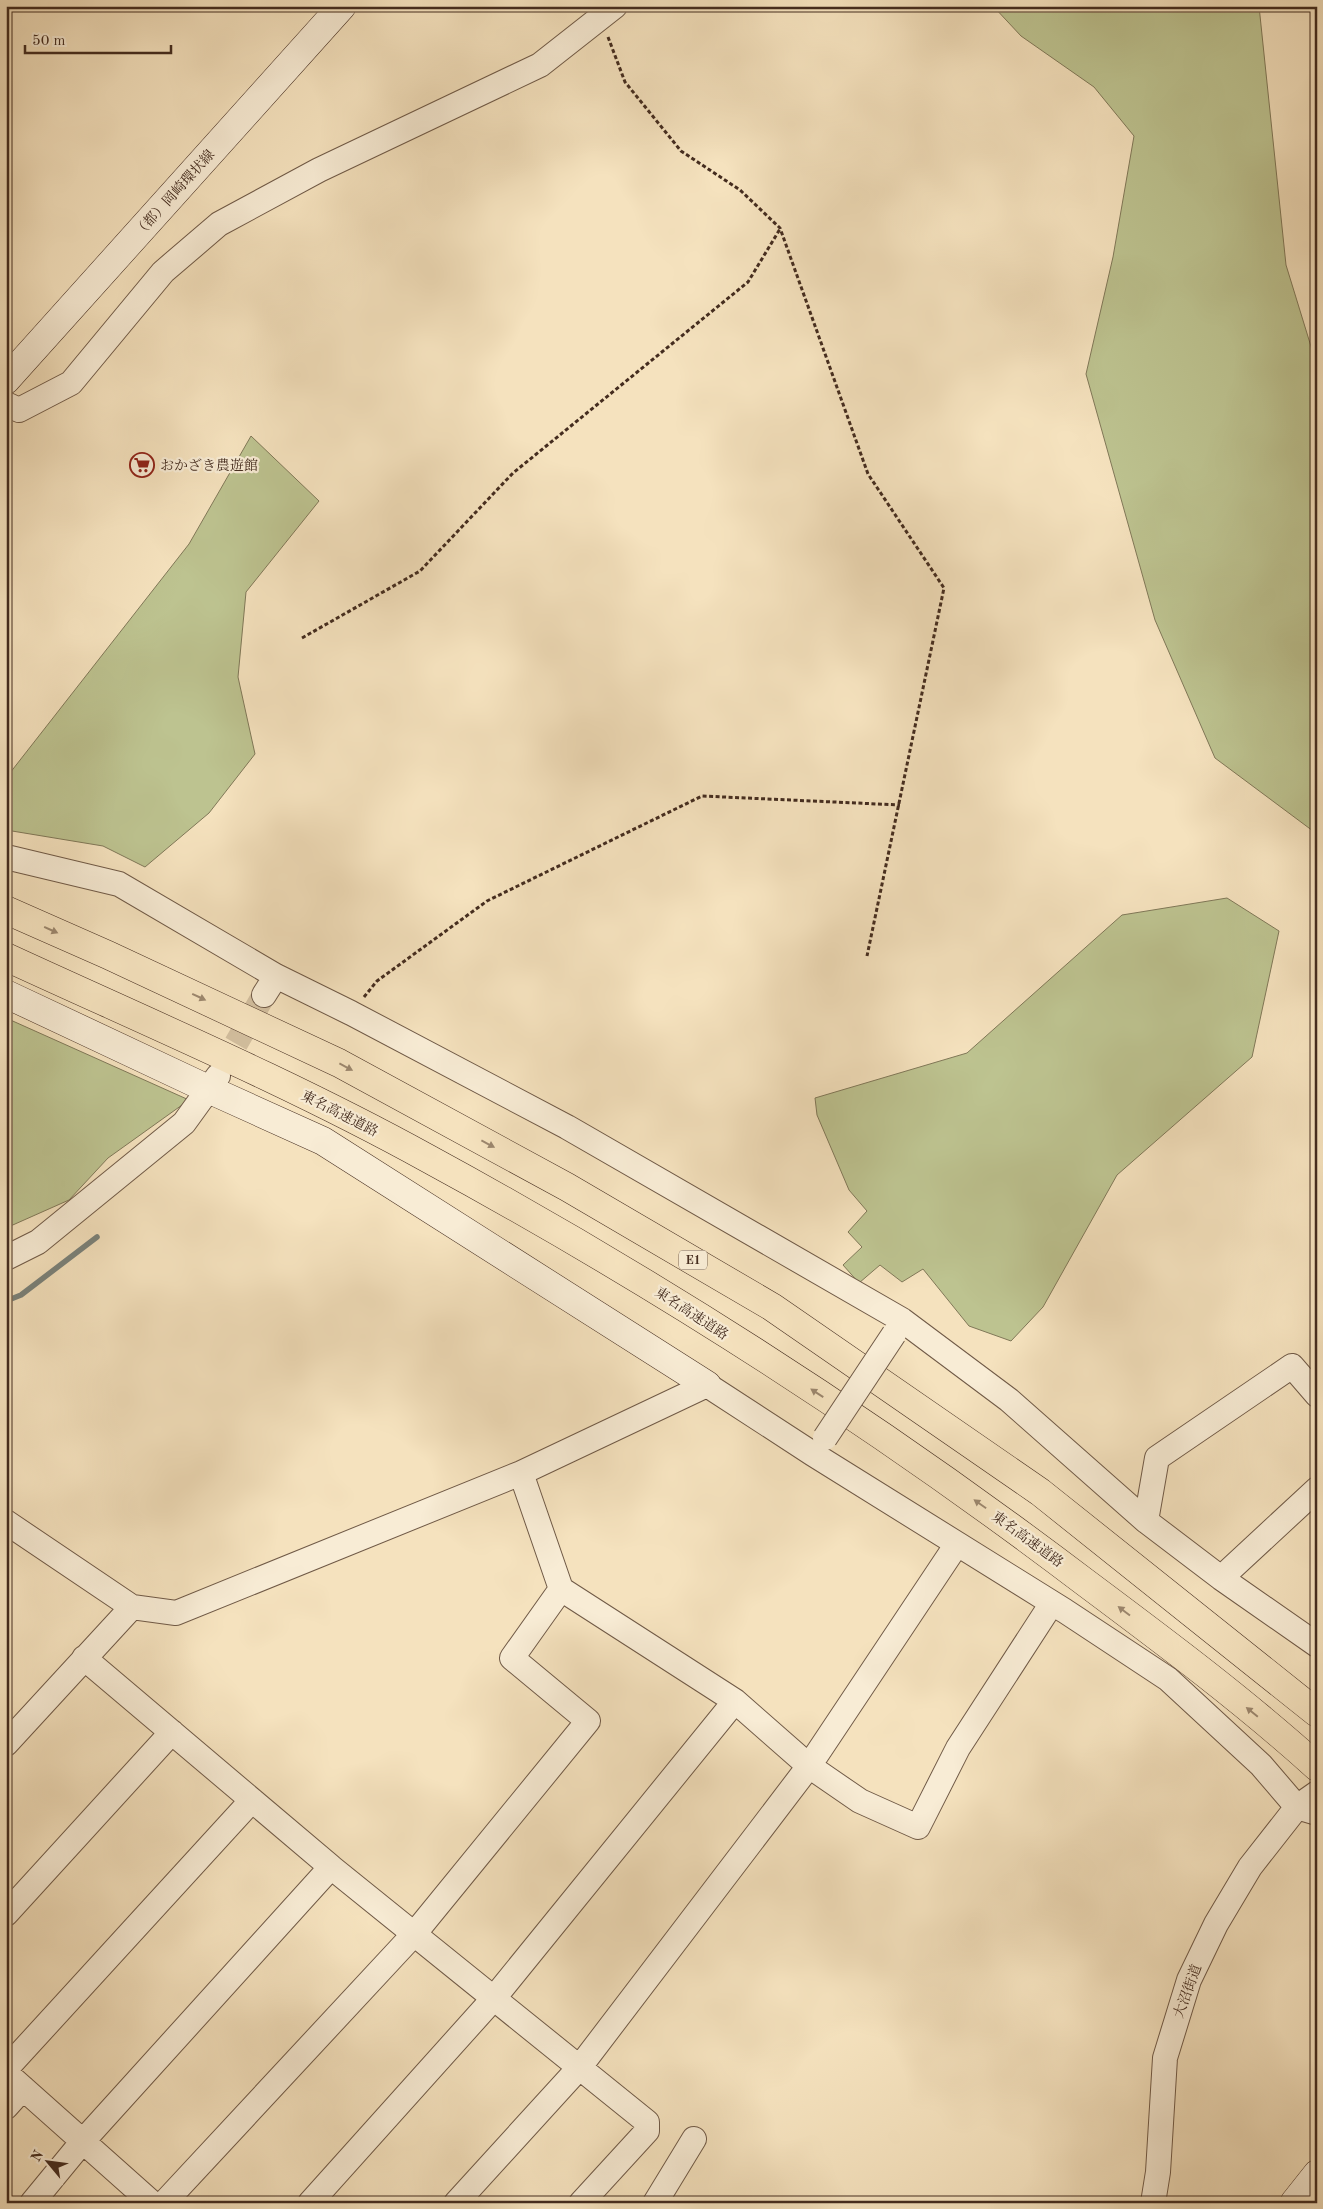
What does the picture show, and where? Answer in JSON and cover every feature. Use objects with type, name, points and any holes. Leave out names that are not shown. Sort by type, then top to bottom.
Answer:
[{"type":"highway","name":"E1","points":[[6,910],[108,955],[339,1063],[568,1187],[772,1307],[1040,1492],[1317,1713]]},
{"type":"highway","name":"東名高速道路","points":[[6,957],[278,1082],[426,1157],[638,1278],[880,1434],[1014,1528],[1179,1653],[1317,1767]]},
{"type":"street","name":"（都）岡崎環状線","points":[[6,380],[342,6]]},
{"type":"street","points":[[6,404],[20,410],[71,383],[163,272],[219,224],[319,170],[540,65],[608,12]]},
{"type":"street","points":[[6,857],[119,884],[270,985],[351,1013],[567,1126],[898,1327],[1009,1400],[1146,1521],[1220,1578],[1317,1645]]},
{"type":"street","points":[[6,994],[212,1083],[323,1141],[707,1385],[819,1446],[957,1544],[1052,1603],[1168,1679],[1307,1810]]},
{"type":"street","points":[[6,1258],[38,1242],[184,1122],[212,1083]]},
{"type":"street","points":[[819,1446],[898,1327]]},
{"type":"street","points":[[1146,1521],[1156,1458],[1292,1366],[1317,1395]]},
{"type":"street","points":[[6,1522],[132,1607],[176,1613],[521,1473],[707,1385]]},
{"type":"street","points":[[521,1473],[561,1589],[736,1701],[809,1766],[860,1800],[918,1827],[958,1748],[1052,1603]]},
{"type":"street","points":[[1220,1578],[1317,1489]]},
{"type":"street","points":[[456,2203],[579,2068],[809,1766],[957,1544]]},
{"type":"street","points":[[164,2203],[414,1933],[588,1721],[512,1658],[561,1589]]},
{"type":"street","points":[[6,1744],[132,1607]]},
{"type":"street","points":[[84,1658],[330,1867],[647,2122],[648,2131],[581,2203]]},
{"type":"street","points":[[310,2203],[494,1998],[736,1701]]},
{"type":"street","points":[[6,1914],[172,1732]]},
{"type":"street","name":"大沼街道","points":[[1153,2203],[1158,2172],[1165,2058],[1189,1980],[1216,1924],[1250,1867],[1307,1810],[1317,1793]]},
{"type":"street","points":[[6,2069],[252,1800]]},
{"type":"street","points":[[32,2203],[83,2140],[330,1867]]},
{"type":"street","points":[[6,2107],[15,2081],[152,2203]]},
{"type":"street","points":[[655,2203],[694,2139]]},
{"type":"street","points":[[1294,2203],[1317,2174]]},
{"type":"path","points":[[608,12],[625,82],[681,151],[740,190],[780,228],[868,474],[944,588],[867,956]]},
{"type":"path","points":[[302,638],[420,571],[513,473],[748,282],[780,228]]},
{"type":"path","points":[[351,1013],[378,981],[487,901],[702,796],[900,805]]},
{"type":"green space","points":[[993,6],[1259,6],[1286,265],[1317,366],[1317,834],[1215,758],[1155,620],[1086,374],[1113,257],[1134,136],[1094,87],[1021,36]]},
{"type":"green space","points":[[251,436],[319,501],[246,592],[238,677],[255,754],[209,813],[145,867],[103,846],[6,830],[6,778],[189,544]]},
{"type":"green space","points":[[1227,898],[1279,931],[1252,1057],[1117,1175],[1043,1307],[1011,1341],[969,1326],[923,1269],[902,1282],[880,1265],[859,1283],[843,1265],[862,1247],[848,1232],[867,1211],[849,1190],[817,1115],[815,1098],[967,1053],[1122,915]]},
{"type":"green space","points":[[6,1018],[189,1100],[108,1158],[69,1200],[6,1228]]},
{"type":"waterway","points":[[6,1301],[21,1295],[97,1237]]},
{"type":"tunnel","points":[[218,1075],[264,995]]},
{"type":"place","name":"おかざき農遊館","points":[[142,465]]}]
